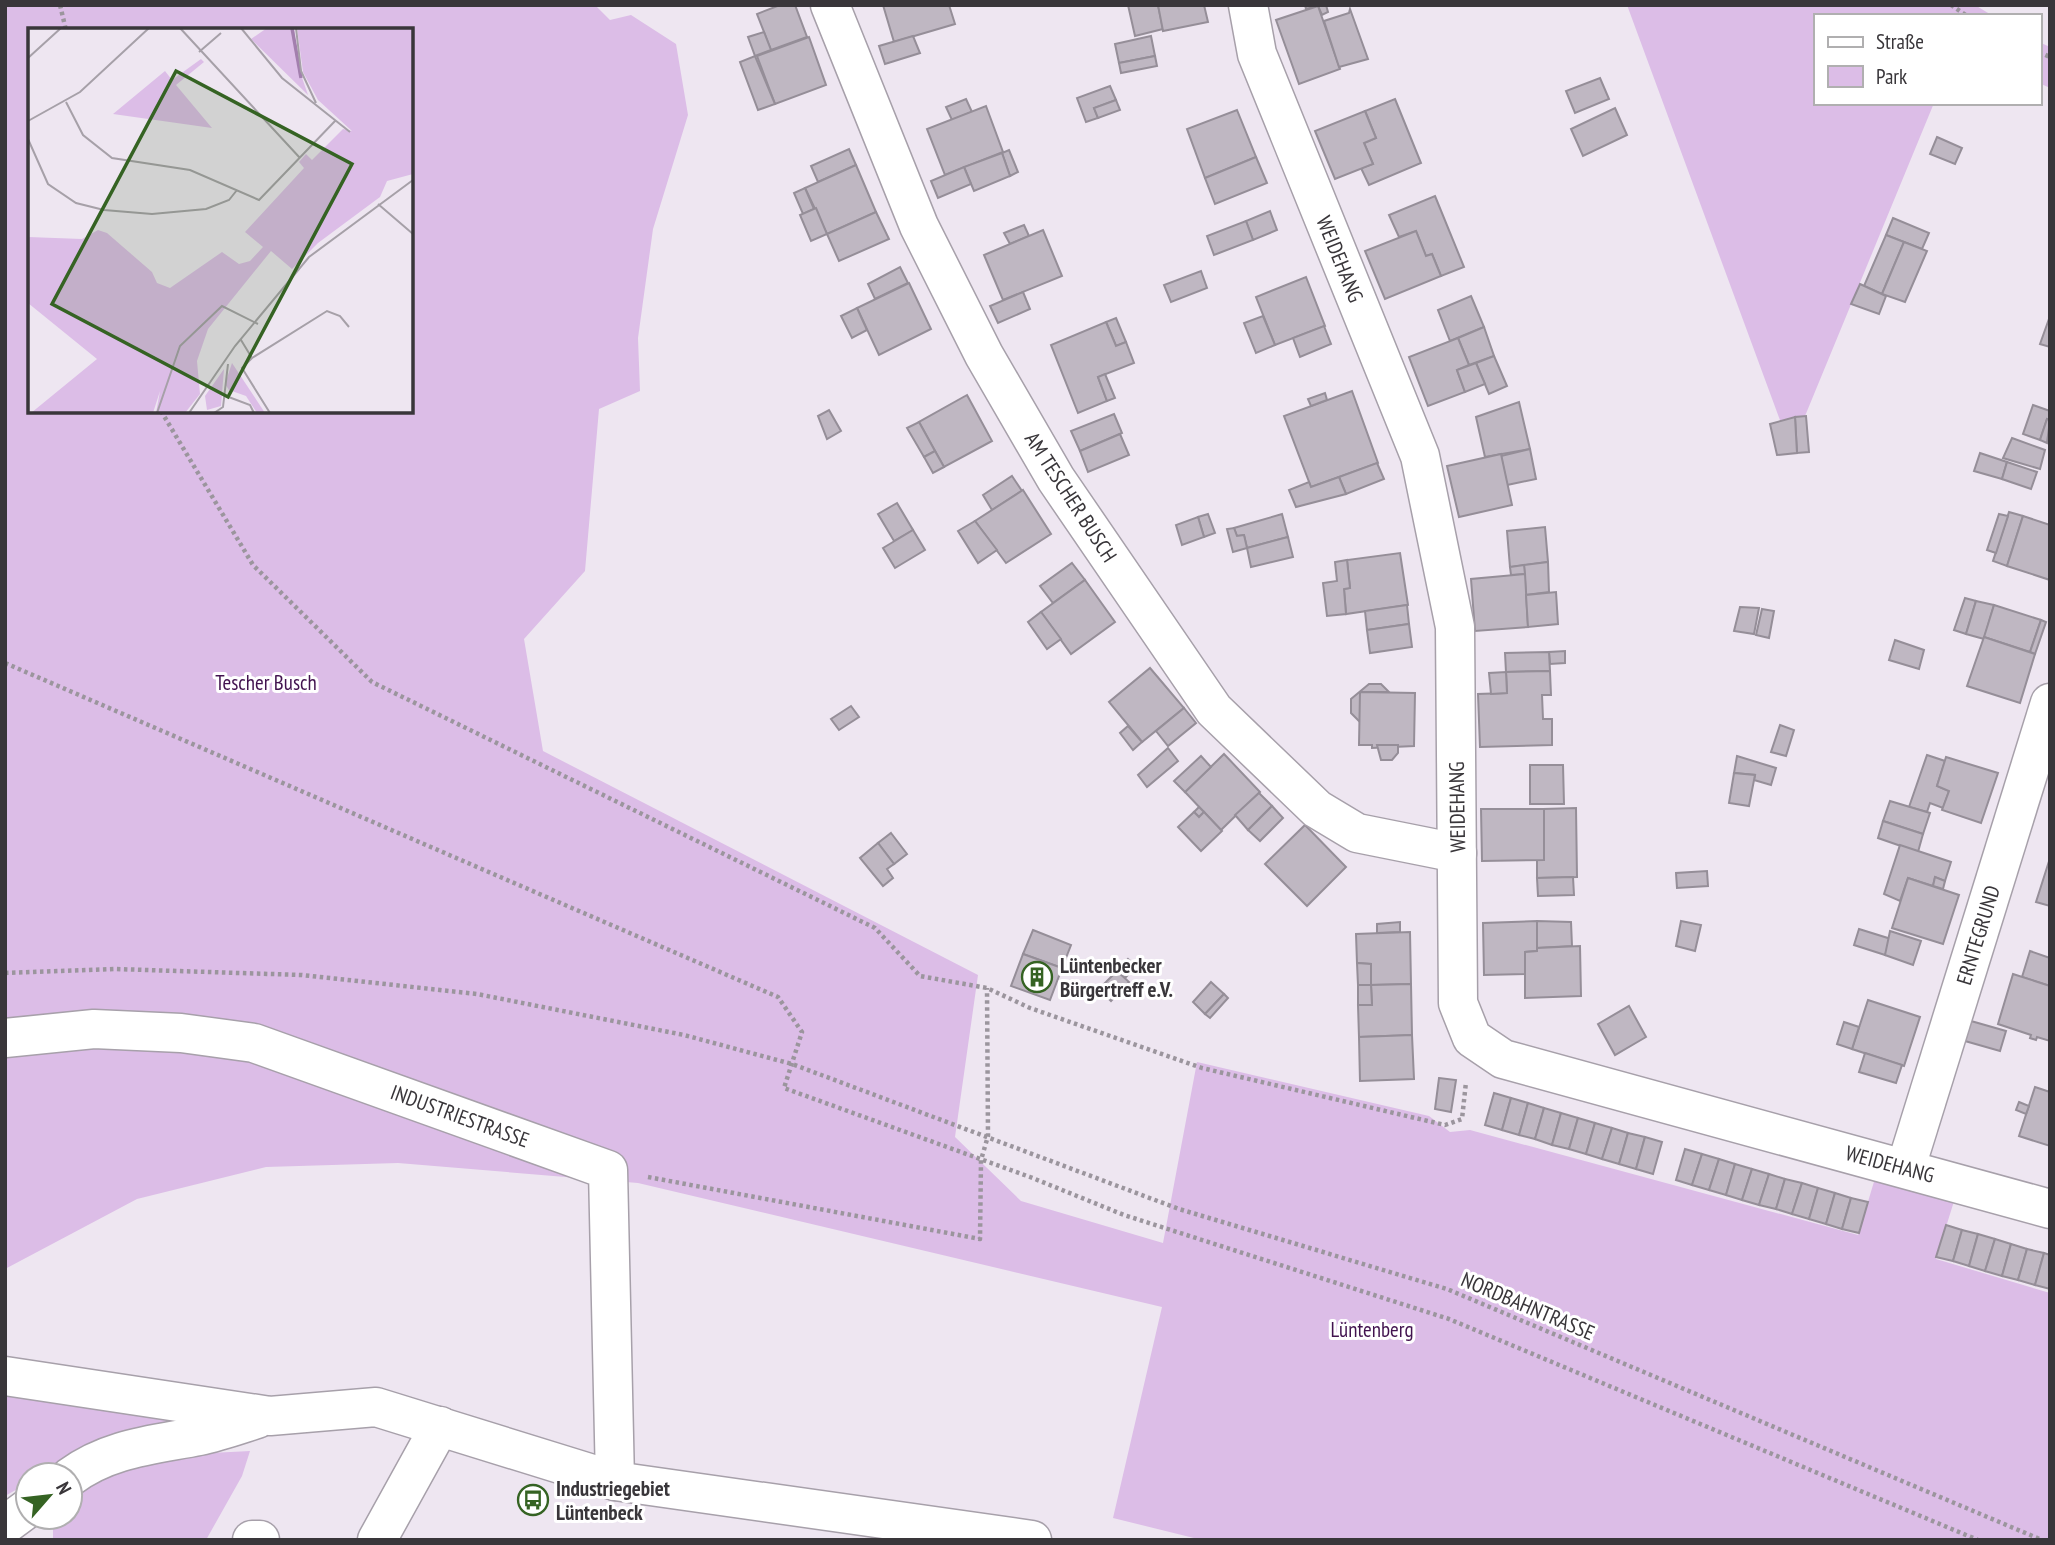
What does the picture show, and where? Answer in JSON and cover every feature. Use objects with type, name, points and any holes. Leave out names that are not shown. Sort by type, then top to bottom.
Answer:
[{"type":"street","name":"AM TESCHER BUSCH","points":[[830,5],[919,226],[984,355],[1056,480],[1214,710],[1317,809],[1357,833],[1457,853]]},
{"type":"street","name":"WEIDEHANG","points":[[1248,5],[1257,54],[1420,456],[1455,627],[1458,1003],[1472,1038],[1503,1059],[1906,1167],[2050,1209]]},
{"type":"street","name":"ERNTEGRUND","points":[[1906,1167],[2050,703]]},
{"type":"street","name":"INDUSTRIESTRASSE","points":[[5,1038],[94,1029],[181,1033],[254,1043],[608,1170]]},
{"type":"street","points":[[608,1170],[615,1481]]},
{"type":"street","points":[[5,1376],[270,1416]]},
{"type":"street","points":[[84,1466],[91,1461],[148,1443],[201,1435],[270,1416],[376,1407],[615,1481],[1031,1540]]},
{"type":"street","points":[[377,1540],[440,1426]]},
{"type":"street","points":[[252,1540],[260,1540]]},
{"type":"path","points":[[60,5],[66,28]]},
{"type":"path","points":[[162,413],[253,565],[372,682],[875,928],[920,976],[987,988],[1030,1008],[1202,1068],[1445,1125],[1462,1119],[1472,1038]]},
{"type":"path","points":[[5,663],[778,997],[802,1032],[785,1088],[1186,1236],[1449,1319],[1978,1540]]},
{"type":"path","name":"NORDBAHNTRASSE","points":[[5,973],[115,969],[302,975],[477,994],[684,1035],[792,1064],[1179,1209],[1447,1289],[2042,1540]]},
{"type":"path","points":[[608,1170],[980,1239],[981,1160],[988,1136],[987,988]]},
{"type":"green space","points":[[5,5],[595,5],[610,20],[631,15],[676,44],[688,115],[653,229],[638,338],[640,391],[599,409],[585,571],[524,639],[543,751],[978,975],[955,1137],[1021,1201],[1163,1243],[1197,1062],[1429,1116],[1450,1132],[1470,1130],[1858,1235],[1876,1175],[1955,1198],[1936,1259],[2050,1293],[2050,1540],[1202,1540],[1113,1518],[1162,1307],[638,1183],[398,1163],[266,1167],[137,1199],[5,1269]]},
{"type":"green space","points":[[1627,5],[1975,5],[1990,14],[1814,14],[1814,105],[1933,105],[1791,450]]},
{"type":"green space","points":[[2041,43],[2050,47],[2050,88],[2041,84]]},
{"type":"green space","points":[[5,1392],[184,1417],[182,1425],[97,1443],[66,1461],[14,1461],[14,1491],[5,1496]]},
{"type":"green space","points":[[250,1451],[242,1476],[206,1540],[53,1540],[53,1531],[84,1531],[85,1478],[102,1470],[142,1459]]},
{"type":"building","points":[[780,5],[795,5],[807,37],[771,50],[757,14]]},
{"type":"building","points":[[883,5],[949,5],[955,24],[894,42]]},
{"type":"building","points":[[1128,5],[1158,5],[1163,29],[1135,36]]},
{"type":"building","points":[[1158,5],[1204,5],[1208,22],[1163,31]]},
{"type":"building","points":[[1305,5],[1326,5],[1328,12],[1322,15],[1318,6],[1306,9]]},
{"type":"building","points":[[1318,6],[1340,69],[1299,84],[1276,20]]},
{"type":"building","points":[[1350,9],[1368,59],[1339,67],[1324,21],[1349,13]]},
{"type":"building","points":[[764,32],[771,50],[755,56],[748,37]]},
{"type":"building","points":[[913,36],[920,53],[885,64],[879,46]]},
{"type":"building","points":[[1151,36],[1155,56],[1119,63],[1115,44]]},
{"type":"building","points":[[809,37],[826,85],[775,104],[757,56]]},
{"type":"building","points":[[755,56],[775,104],[758,110],[740,62]]},
{"type":"building","points":[[1155,56],[1157,66],[1121,73],[1119,63]]},
{"type":"building","points":[[1600,78],[1609,99],[1575,113],[1566,91]]},
{"type":"building","points":[[1110,86],[1116,100],[1094,108],[1098,118],[1086,122],[1077,98]]},
{"type":"building","points":[[966,99],[972,112],[952,120],[946,107]]},
{"type":"building","points":[[1395,99],[1421,163],[1369,185],[1361,168],[1373,164],[1364,143],[1376,138],[1365,111]]},
{"type":"building","points":[[1116,100],[1120,110],[1098,118],[1094,108]]},
{"type":"building","points":[[986,106],[1003,152],[945,175],[927,129]]},
{"type":"building","points":[[1615,108],[1627,135],[1583,156],[1571,129]]},
{"type":"building","points":[[1237,110],[1256,157],[1205,178],[1187,129]]},
{"type":"building","points":[[1365,111],[1376,138],[1364,143],[1373,164],[1335,179],[1315,131]]},
{"type":"building","points":[[1937,137],[1962,148],[1955,164],[1930,154]]},
{"type":"building","points":[[849,149],[856,165],[818,182],[811,166]]},
{"type":"building","points":[[1009,150],[1018,172],[1010,176],[1002,153]]},
{"type":"building","points":[[1002,153],[1010,176],[974,191],[964,167]]},
{"type":"building","points":[[1256,157],[1267,183],[1215,204],[1205,178]]},
{"type":"building","points":[[856,165],[876,212],[827,234],[805,188]]},
{"type":"building","points":[[964,167],[971,184],[938,198],[931,181]]},
{"type":"building","points":[[805,188],[814,209],[803,214],[794,193]]},
{"type":"building","points":[[1435,196],[1464,267],[1441,276],[1432,254],[1426,256],[1416,231],[1399,237],[1389,215]]},
{"type":"building","points":[[816,208],[827,234],[811,241],[800,215]]},
{"type":"building","points":[[1270,211],[1277,230],[1253,240],[1246,221]]},
{"type":"building","points":[[876,212],[889,239],[839,261],[827,234]]},
{"type":"building","points":[[1893,218],[1929,233],[1922,249],[1886,235]]},
{"type":"building","points":[[1246,221],[1253,240],[1214,255],[1207,236]]},
{"type":"building","points":[[1024,225],[1029,236],[1010,244],[1004,233]]},
{"type":"building","points":[[1043,230],[1062,276],[1003,300],[984,255]]},
{"type":"building","points":[[1416,231],[1426,256],[1432,254],[1441,276],[1385,299],[1365,251]]},
{"type":"building","points":[[1886,235],[1904,242],[1882,294],[1864,286]]},
{"type":"building","points":[[1904,242],[1927,251],[1905,302],[1882,294]]},
{"type":"building","points":[[900,267],[908,283],[875,299],[868,284]]},
{"type":"building","points":[[1201,271],[1207,288],[1171,302],[1164,285]]},
{"type":"building","points":[[1306,277],[1325,326],[1275,345],[1256,297]]},
{"type":"building","points":[[909,283],[931,329],[879,355],[857,308]]},
{"type":"building","points":[[1860,284],[1886,296],[1879,314],[1851,304]]},
{"type":"building","points":[[1023,292],[1030,309],[998,323],[990,306]]},
{"type":"building","points":[[1471,296],[1484,327],[1450,341],[1438,310]]},
{"type":"building","points":[[857,308],[867,330],[852,338],[841,316]]},
{"type":"building","points":[[1263,316],[1275,345],[1256,353],[1244,323]]},
{"type":"building","points":[[2050,316],[2050,347],[2040,344]]},
{"type":"building","points":[[1116,318],[1126,342],[1116,346],[1106,322]]},
{"type":"building","points":[[1106,322],[1116,346],[1126,342],[1134,363],[1098,377],[1107,401],[1078,413],[1051,345]]},
{"type":"building","points":[[1324,326],[1331,344],[1300,357],[1293,338]]},
{"type":"building","points":[[1484,327],[1494,356],[1469,365],[1458,338]]},
{"type":"building","points":[[1458,338],[1469,365],[1457,370],[1465,392],[1428,406],[1409,357]]},
{"type":"building","points":[[1494,356],[1507,386],[1489,394],[1476,363]]},
{"type":"building","points":[[1476,363],[1485,384],[1465,392],[1457,370]]},
{"type":"building","points":[[1105,374],[1115,398],[1107,401],[1098,377]]},
{"type":"building","points":[[1352,391],[1378,463],[1311,487],[1284,416]]},
{"type":"building","points":[[1325,393],[1327,400],[1311,406],[1308,399]]},
{"type":"building","points":[[967,395],[992,441],[944,467],[919,422]]},
{"type":"building","points":[[1519,402],[1530,449],[1485,457],[1476,417]]},
{"type":"building","points":[[2033,405],[2050,411],[2050,420],[2047,419],[2040,440],[2023,434]]},
{"type":"building","points":[[829,410],[841,431],[827,439],[818,416]]},
{"type":"building","points":[[1114,414],[1122,433],[1080,451],[1071,431]]},
{"type":"building","points":[[1806,416],[1809,452],[1797,453],[1795,417]]},
{"type":"building","points":[[1795,417],[1797,453],[1777,455],[1770,424]]},
{"type":"building","points":[[2047,419],[2050,420],[2047,443],[2040,440]]},
{"type":"building","points":[[919,422],[935,451],[924,457],[907,428]]},
{"type":"building","points":[[1120,434],[1129,455],[1088,472],[1080,451]]},
{"type":"building","points":[[2012,438],[2045,450],[2040,469],[2003,458]]},
{"type":"building","points":[[1530,449],[1536,479],[1507,485],[1501,456]]},
{"type":"building","points":[[935,451],[944,467],[933,473],[924,457]]},
{"type":"building","points":[[1980,453],[2007,462],[2002,479],[1974,471]]},
{"type":"building","points":[[1501,454],[1512,505],[1459,517],[1447,466]]},
{"type":"building","points":[[2007,462],[2037,472],[2031,489],[2002,479]]},
{"type":"building","points":[[1377,463],[1384,479],[1346,494],[1339,477]]},
{"type":"building","points":[[1012,476],[1022,491],[992,510],[983,495]]},
{"type":"building","points":[[1339,477],[1346,494],[1296,507],[1289,490],[1309,482],[1311,487]]},
{"type":"building","points":[[1023,490],[1051,534],[1006,563],[975,521]]},
{"type":"building","points":[[897,503],[913,530],[894,541],[878,514]]},
{"type":"building","points":[[2009,512],[2023,516],[2007,566],[1993,561]]},
{"type":"building","points":[[1208,514],[1215,533],[1204,537],[1198,517]]},
{"type":"building","points":[[1282,514],[1288,537],[1247,548],[1244,535],[1237,536],[1234,528]]},
{"type":"building","points":[[1999,514],[2008,516],[1996,553],[1987,550]]},
{"type":"building","points":[[2023,516],[2050,525],[2050,580],[2007,566]]},
{"type":"building","points":[[1198,517],[1204,537],[1182,545],[1176,525]]},
{"type":"building","points":[[975,521],[997,550],[978,563],[958,531]]},
{"type":"building","points":[[1545,527],[1548,562],[1510,567],[1507,531]]},
{"type":"building","points":[[1234,528],[1237,536],[1244,535],[1247,548],[1233,552],[1227,529]]},
{"type":"building","points":[[913,530],[925,550],[895,568],[883,548]]},
{"type":"building","points":[[1288,537],[1293,557],[1251,567],[1247,548]]},
{"type":"building","points":[[1400,553],[1408,605],[1346,614],[1344,589],[1350,588],[1347,560]]},
{"type":"building","points":[[1347,560],[1350,588],[1344,589],[1346,614],[1327,616],[1323,583],[1337,581],[1335,562]]},
{"type":"building","points":[[1548,562],[1549,592],[1526,595],[1524,565]]},
{"type":"building","points":[[1072,563],[1085,580],[1053,603],[1040,586]]},
{"type":"building","points":[[1524,565],[1525,574],[1511,575],[1510,567]]},
{"type":"building","points":[[1525,574],[1528,627],[1475,631],[1471,579]]},
{"type":"building","points":[[1085,580],[1115,622],[1071,654],[1041,612]]},
{"type":"building","points":[[1556,592],[1558,624],[1528,627],[1526,595]]},
{"type":"building","points":[[1965,598],[1976,601],[1966,634],[1954,630]]},
{"type":"building","points":[[1976,601],[1994,605],[1984,639],[1966,634]]},
{"type":"building","points":[[1407,605],[1409,624],[1367,630],[1365,611]]},
{"type":"building","points":[[1994,605],[2041,620],[2030,652],[1984,637]]},
{"type":"building","points":[[1740,607],[1759,608],[1754,634],[1734,631]]},
{"type":"building","points":[[1762,609],[1774,611],[1769,638],[1756,635]]},
{"type":"building","points":[[1041,612],[1061,639],[1047,649],[1028,622]]},
{"type":"building","points":[[2041,620],[2046,622],[2035,654],[2030,652]]},
{"type":"building","points":[[1409,624],[1412,647],[1370,653],[1367,630]]},
{"type":"building","points":[[1984,637],[2035,654],[2020,703],[1967,686]]},
{"type":"building","points":[[1895,640],[1924,650],[1919,669],[1889,660]]},
{"type":"building","points":[[1565,651],[1565,663],[1550,664],[1549,652]]},
{"type":"building","points":[[1549,652],[1550,671],[1506,672],[1505,653]]},
{"type":"building","points":[[1150,668],[1184,708],[1142,742],[1109,702]]},
{"type":"building","points":[[1550,671],[1551,695],[1542,695],[1543,719],[1552,719],[1552,745],[1480,747],[1478,694],[1507,693],[1506,672]]},
{"type":"building","points":[[1506,672],[1507,693],[1491,694],[1489,673]]},
{"type":"building","points":[[1369,684],[1381,684],[1389,692],[1360,692],[1360,722],[1351,713],[1351,699]]},
{"type":"building","points":[[1360,692],[1415,693],[1414,746],[1372,748],[1372,745],[1359,745]]},
{"type":"building","points":[[851,706],[859,717],[839,730],[831,719]]},
{"type":"building","points":[[1184,708],[1196,723],[1168,746],[1156,731]]},
{"type":"building","points":[[1780,725],[1794,730],[1786,756],[1771,752]]},
{"type":"building","points":[[1128,726],[1142,742],[1133,750],[1120,733]]},
{"type":"building","points":[[1377,745],[1398,745],[1398,753],[1392,760],[1381,760]]},
{"type":"building","points":[[1168,748],[1178,761],[1147,787],[1138,775]]},
{"type":"building","points":[[1224,754],[1260,792],[1221,830],[1185,792]]},
{"type":"building","points":[[1927,755],[1945,761],[1937,786],[1949,791],[1943,808],[1930,803],[1927,812],[1909,807]]},
{"type":"building","points":[[1201,756],[1211,767],[1185,792],[1174,781]]},
{"type":"building","points":[[1737,756],[1776,768],[1771,785],[1754,780],[1755,775],[1734,773]]},
{"type":"building","points":[[1946,757],[1998,773],[1981,823],[1942,810],[1949,791],[1937,786]]},
{"type":"building","points":[[1530,765],[1563,765],[1564,804],[1530,804]]},
{"type":"building","points":[[1734,773],[1755,775],[1749,806],[1729,803]]},
{"type":"building","points":[[1259,793],[1272,806],[1248,830],[1235,815]]},
{"type":"building","points":[[1890,801],[1930,813],[1923,834],[1883,821]]},
{"type":"building","points":[[1272,806],[1283,818],[1260,841],[1248,830]]},
{"type":"building","points":[[1199,807],[1204,812],[1199,817],[1194,812]]},
{"type":"building","points":[[1576,808],[1577,877],[1537,878],[1537,860],[1544,860],[1544,809]]},
{"type":"building","points":[[1481,809],[1544,809],[1544,860],[1482,861]]},
{"type":"building","points":[[1194,812],[1199,817],[1204,812],[1222,831],[1201,851],[1178,827]]},
{"type":"building","points":[[1883,821],[1923,834],[1918,852],[1878,838]]},
{"type":"building","points":[[1305,825],[1346,867],[1307,906],[1265,864]]},
{"type":"building","points":[[891,833],[907,854],[894,864],[878,843]]},
{"type":"building","points":[[878,843],[894,864],[887,869],[893,878],[883,886],[860,858]]},
{"type":"building","points":[[1900,845],[1951,862],[1945,881],[1935,877],[1933,886],[1908,878],[1900,901],[1884,894]]},
{"type":"building","points":[[2050,858],[2050,906],[2036,902]]},
{"type":"building","points":[[1707,871],[1708,886],[1677,888],[1676,873]]},
{"type":"building","points":[[1573,877],[1574,895],[1538,896],[1537,878]]},
{"type":"building","points":[[1935,877],[1945,881],[1943,889],[1933,886]]},
{"type":"building","points":[[1908,878],[1959,895],[1943,944],[1892,928]]},
{"type":"building","points":[[1537,921],[1571,922],[1572,946],[1537,948]]},
{"type":"building","points":[[1537,921],[1537,951],[1525,952],[1525,974],[1484,975],[1483,923]]},
{"type":"building","points":[[1681,921],[1701,925],[1695,951],[1676,946]]},
{"type":"building","points":[[1400,922],[1400,932],[1377,933],[1377,924]]},
{"type":"building","points":[[1859,929],[1891,939],[1885,955],[1854,945]]},
{"type":"building","points":[[1033,930],[1071,945],[1062,968],[1023,954]]},
{"type":"building","points":[[1890,931],[1921,941],[1913,965],[1885,955]]},
{"type":"building","points":[[1410,932],[1411,984],[1371,985],[1371,964],[1357,963],[1356,934]]},
{"type":"building","points":[[1580,946],[1581,996],[1525,998],[1525,952],[1537,951],[1537,948]]},
{"type":"building","points":[[2030,951],[2050,958],[2050,986],[2022,977]]},
{"type":"building","name":"Lüntenbecker Bürgertreff e.V.","points":[[1023,954],[1062,968],[1050,1000],[1011,986]]},
{"type":"building","points":[[1128,959],[1136,966],[1125,978],[1117,971]]},
{"type":"building","points":[[1357,963],[1371,964],[1371,985],[1358,985]]},
{"type":"building","points":[[1117,971],[1129,982],[1111,1001],[1099,989]]},
{"type":"building","points":[[2013,974],[2050,986],[2050,1041],[2037,1037],[2036,1040],[2030,1038],[2031,1035],[1998,1024]]},
{"type":"building","points":[[1211,982],[1224,994],[1205,1014],[1193,1002]]},
{"type":"building","points":[[1411,984],[1412,1035],[1359,1037],[1358,1005],[1372,1005],[1371,985]]},
{"type":"building","points":[[1358,985],[1371,985],[1372,1005],[1358,1005]]},
{"type":"building","points":[[1224,994],[1228,998],[1210,1018],[1205,1014]]},
{"type":"building","points":[[1868,1000],[1920,1017],[1904,1066],[1852,1049]]},
{"type":"building","points":[[1629,1006],[1646,1037],[1615,1055],[1598,1024]]},
{"type":"building","points":[[1971,1021],[2006,1031],[2000,1051],[1965,1041]]},
{"type":"building","points":[[1844,1022],[1859,1027],[1852,1049],[1837,1044]]},
{"type":"building","points":[[1412,1035],[1414,1079],[1360,1081],[1359,1037]]},
{"type":"building","points":[[1865,1053],[1902,1065],[1896,1083],[1859,1072]]},
{"type":"building","points":[[1439,1078],[1456,1080],[1451,1112],[1435,1109]]},
{"type":"building","points":[[2035,1087],[2050,1092],[2050,1146],[2019,1136]]},
{"type":"building","points":[[1494,1093],[1511,1098],[1502,1130],[1485,1125]]},
{"type":"building","points":[[1511,1098],[1528,1103],[1519,1135],[1502,1130]]},
{"type":"building","points":[[2019,1102],[2029,1106],[2026,1114],[2016,1110]]},
{"type":"building","points":[[1528,1103],[1544,1108],[1535,1139],[1519,1135]]},
{"type":"building","points":[[1544,1108],[1561,1113],[1552,1145],[1535,1139]]},
{"type":"building","points":[[1561,1113],[1578,1118],[1569,1149],[1552,1145]]},
{"type":"building","points":[[1578,1118],[1595,1123],[1586,1154],[1569,1149]]},
{"type":"building","points":[[1595,1123],[1612,1128],[1602,1159],[1586,1154]]},
{"type":"building","points":[[1612,1128],[1628,1133],[1619,1164],[1602,1159]]},
{"type":"building","points":[[1628,1133],[1645,1137],[1636,1169],[1619,1164]]},
{"type":"building","points":[[1645,1137],[1662,1142],[1653,1174],[1636,1169]]},
{"type":"building","points":[[1685,1149],[1702,1154],[1692,1185],[1676,1180]]},
{"type":"building","points":[[1702,1154],[1719,1159],[1709,1190],[1692,1185]]},
{"type":"building","points":[[1719,1159],[1735,1164],[1726,1195],[1709,1190]]},
{"type":"building","points":[[1735,1164],[1752,1169],[1742,1200],[1726,1195]]},
{"type":"building","points":[[1752,1169],[1769,1174],[1759,1205],[1742,1200]]},
{"type":"building","points":[[1769,1174],[1785,1179],[1776,1209],[1759,1205]]},
{"type":"building","points":[[1785,1179],[1802,1183],[1792,1214],[1776,1209]]},
{"type":"building","points":[[1802,1183],[1818,1188],[1809,1219],[1792,1214]]},
{"type":"building","points":[[1818,1188],[1835,1193],[1826,1224],[1809,1219]]},
{"type":"building","points":[[1835,1193],[1851,1198],[1842,1229],[1826,1224]]},
{"type":"building","points":[[1851,1198],[1868,1202],[1859,1233],[1842,1229]]},
{"type":"building","points":[[1946,1225],[1962,1230],[1953,1261],[1936,1257]]},
{"type":"building","points":[[1962,1230],[1978,1234],[1969,1266],[1953,1261]]},
{"type":"building","points":[[1978,1234],[1995,1239],[1985,1271],[1969,1266]]},
{"type":"building","points":[[1995,1239],[2011,1244],[2002,1276],[1985,1271]]},
{"type":"building","points":[[2011,1244],[2027,1249],[2018,1280],[2002,1276]]},
{"type":"building","points":[[2027,1249],[2044,1253],[2035,1285],[2018,1280]]},
{"type":"building","points":[[2044,1253],[2050,1255],[2050,1289],[2035,1285]]},
{"type":"place","name":"Lüntenbecker Bürgertreff e.V.","points":[[1037,977]]},
{"type":"place","name":"Industriegebiet Lüntenbeck","points":[[533,1500]]},
{"type":"park label","name":"Tescher Busch","points":[[266,682]]},
{"type":"park label","name":"Lüntenberg","points":[[1372,1329]]}]
